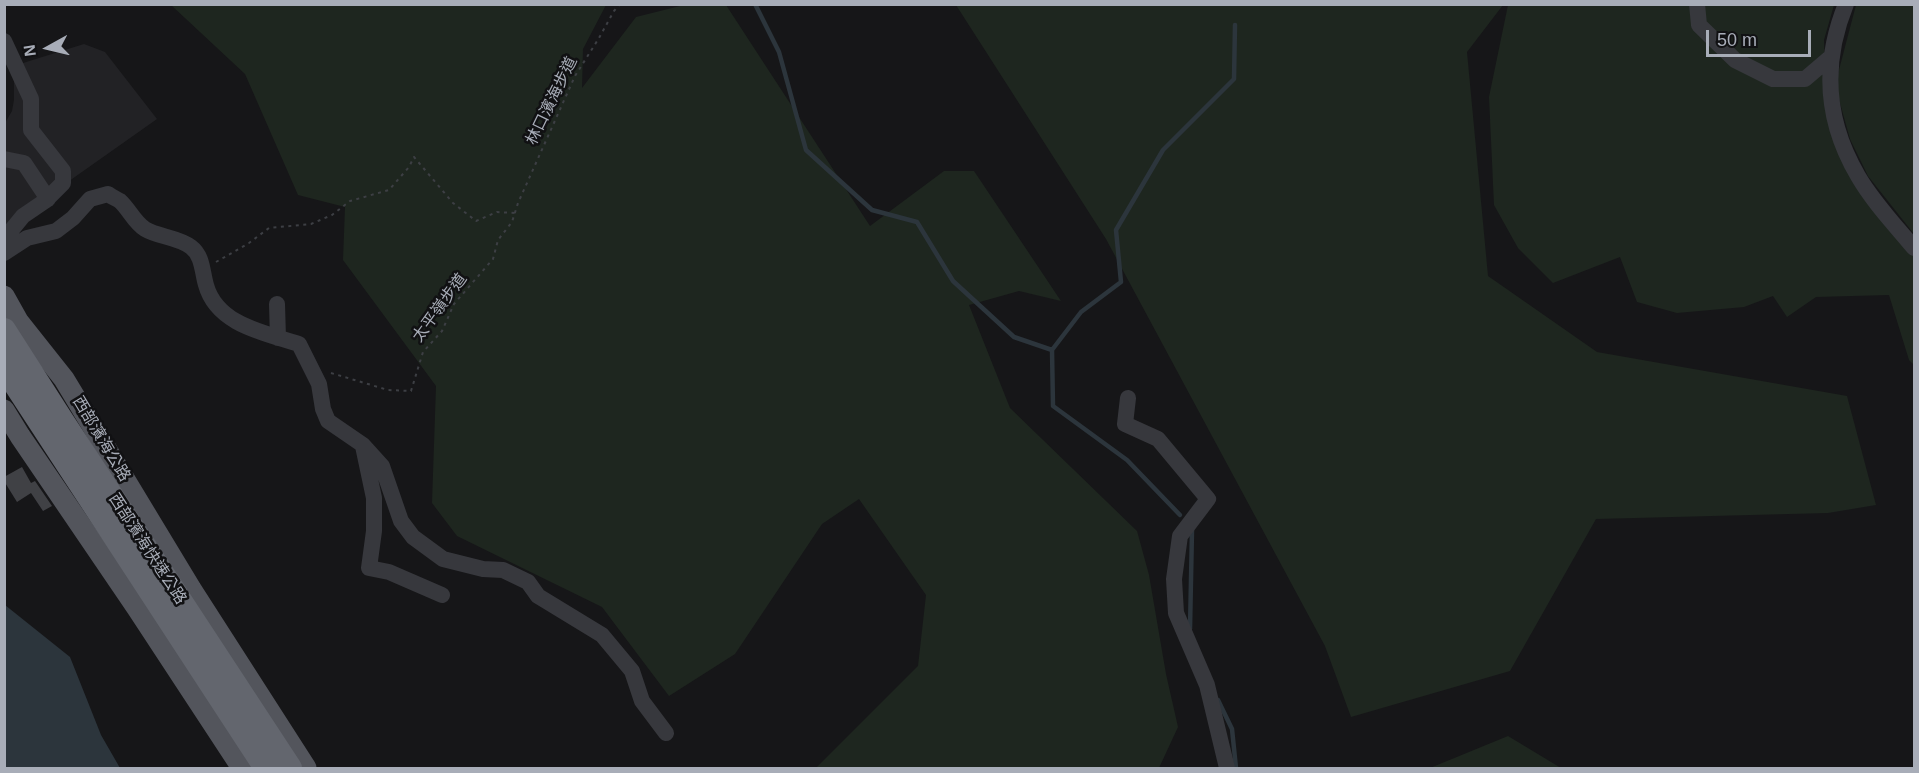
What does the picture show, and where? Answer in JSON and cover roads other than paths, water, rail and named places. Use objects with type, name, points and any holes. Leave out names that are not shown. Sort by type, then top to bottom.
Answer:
[{"type":"highway","name":"西部濱海快速公路","points":[[11,325],[50,421]]},
{"type":"highway","points":[[11,325],[119,488],[156,581]]},
{"type":"highway","name":"西部濱海快速公路","points":[[4,367],[50,421],[156,581],[290,768]]},
{"type":"highway","points":[[4,397],[96,525],[156,581]]},
{"type":"highway","name":"西部濱海快速公路","points":[[156,581],[266,768]]},
{"type":"main road","name":"西部濱海公路","points":[[4,296],[11,325],[64,379],[191,589],[306,768]]},
{"type":"main road","points":[[4,410],[243,768]]},
{"type":"street","points":[[1697,4],[1699,25],[1735,60],[1773,78],[1804,79],[1832,56]]},
{"type":"street","points":[[1846,4],[1836,29],[1829,81],[1830,94],[1843,142],[1857,174],[1873,198],[1914,248]]},
{"type":"street","points":[[4,41],[31,99],[31,130],[63,171],[63,183],[48,199],[23,216],[5,238],[5,253]]},
{"type":"street","points":[[4,159],[24,163],[48,199]]},
{"type":"street","points":[[5,253],[27,238],[56,231],[74,218],[90,199],[108,194],[121,202],[145,229],[166,235],[192,248],[201,261],[207,288],[219,309],[250,329],[299,344],[319,384],[323,409],[328,421],[363,445],[382,466],[401,521],[412,537],[443,559],[483,569],[503,570],[528,582],[538,596],[602,635],[632,671],[642,701],[666,733]]},
{"type":"street","points":[[278,304],[278,338]]},
{"type":"street","points":[[1128,398],[1125,424],[1158,439],[1208,499],[1180,536],[1174,579],[1176,613],[1207,685],[1227,768]]},
{"type":"street","points":[[363,445],[374,498],[374,531],[369,567],[388,572],[442,595]]},
{"type":"waterway","points":[[755,4],[779,52],[806,150],[872,210],[917,222],[953,281],[1014,337],[1052,350],[1053,406],[1127,460],[1180,515]]},
{"type":"waterway","points":[[1052,350],[1081,312],[1121,282],[1116,230],[1163,150],[1234,79],[1235,25]]},
{"type":"waterway","points":[[1190,629],[1192,530]]},
{"type":"waterway","points":[[1218,700],[1232,729],[1236,768]]}]
